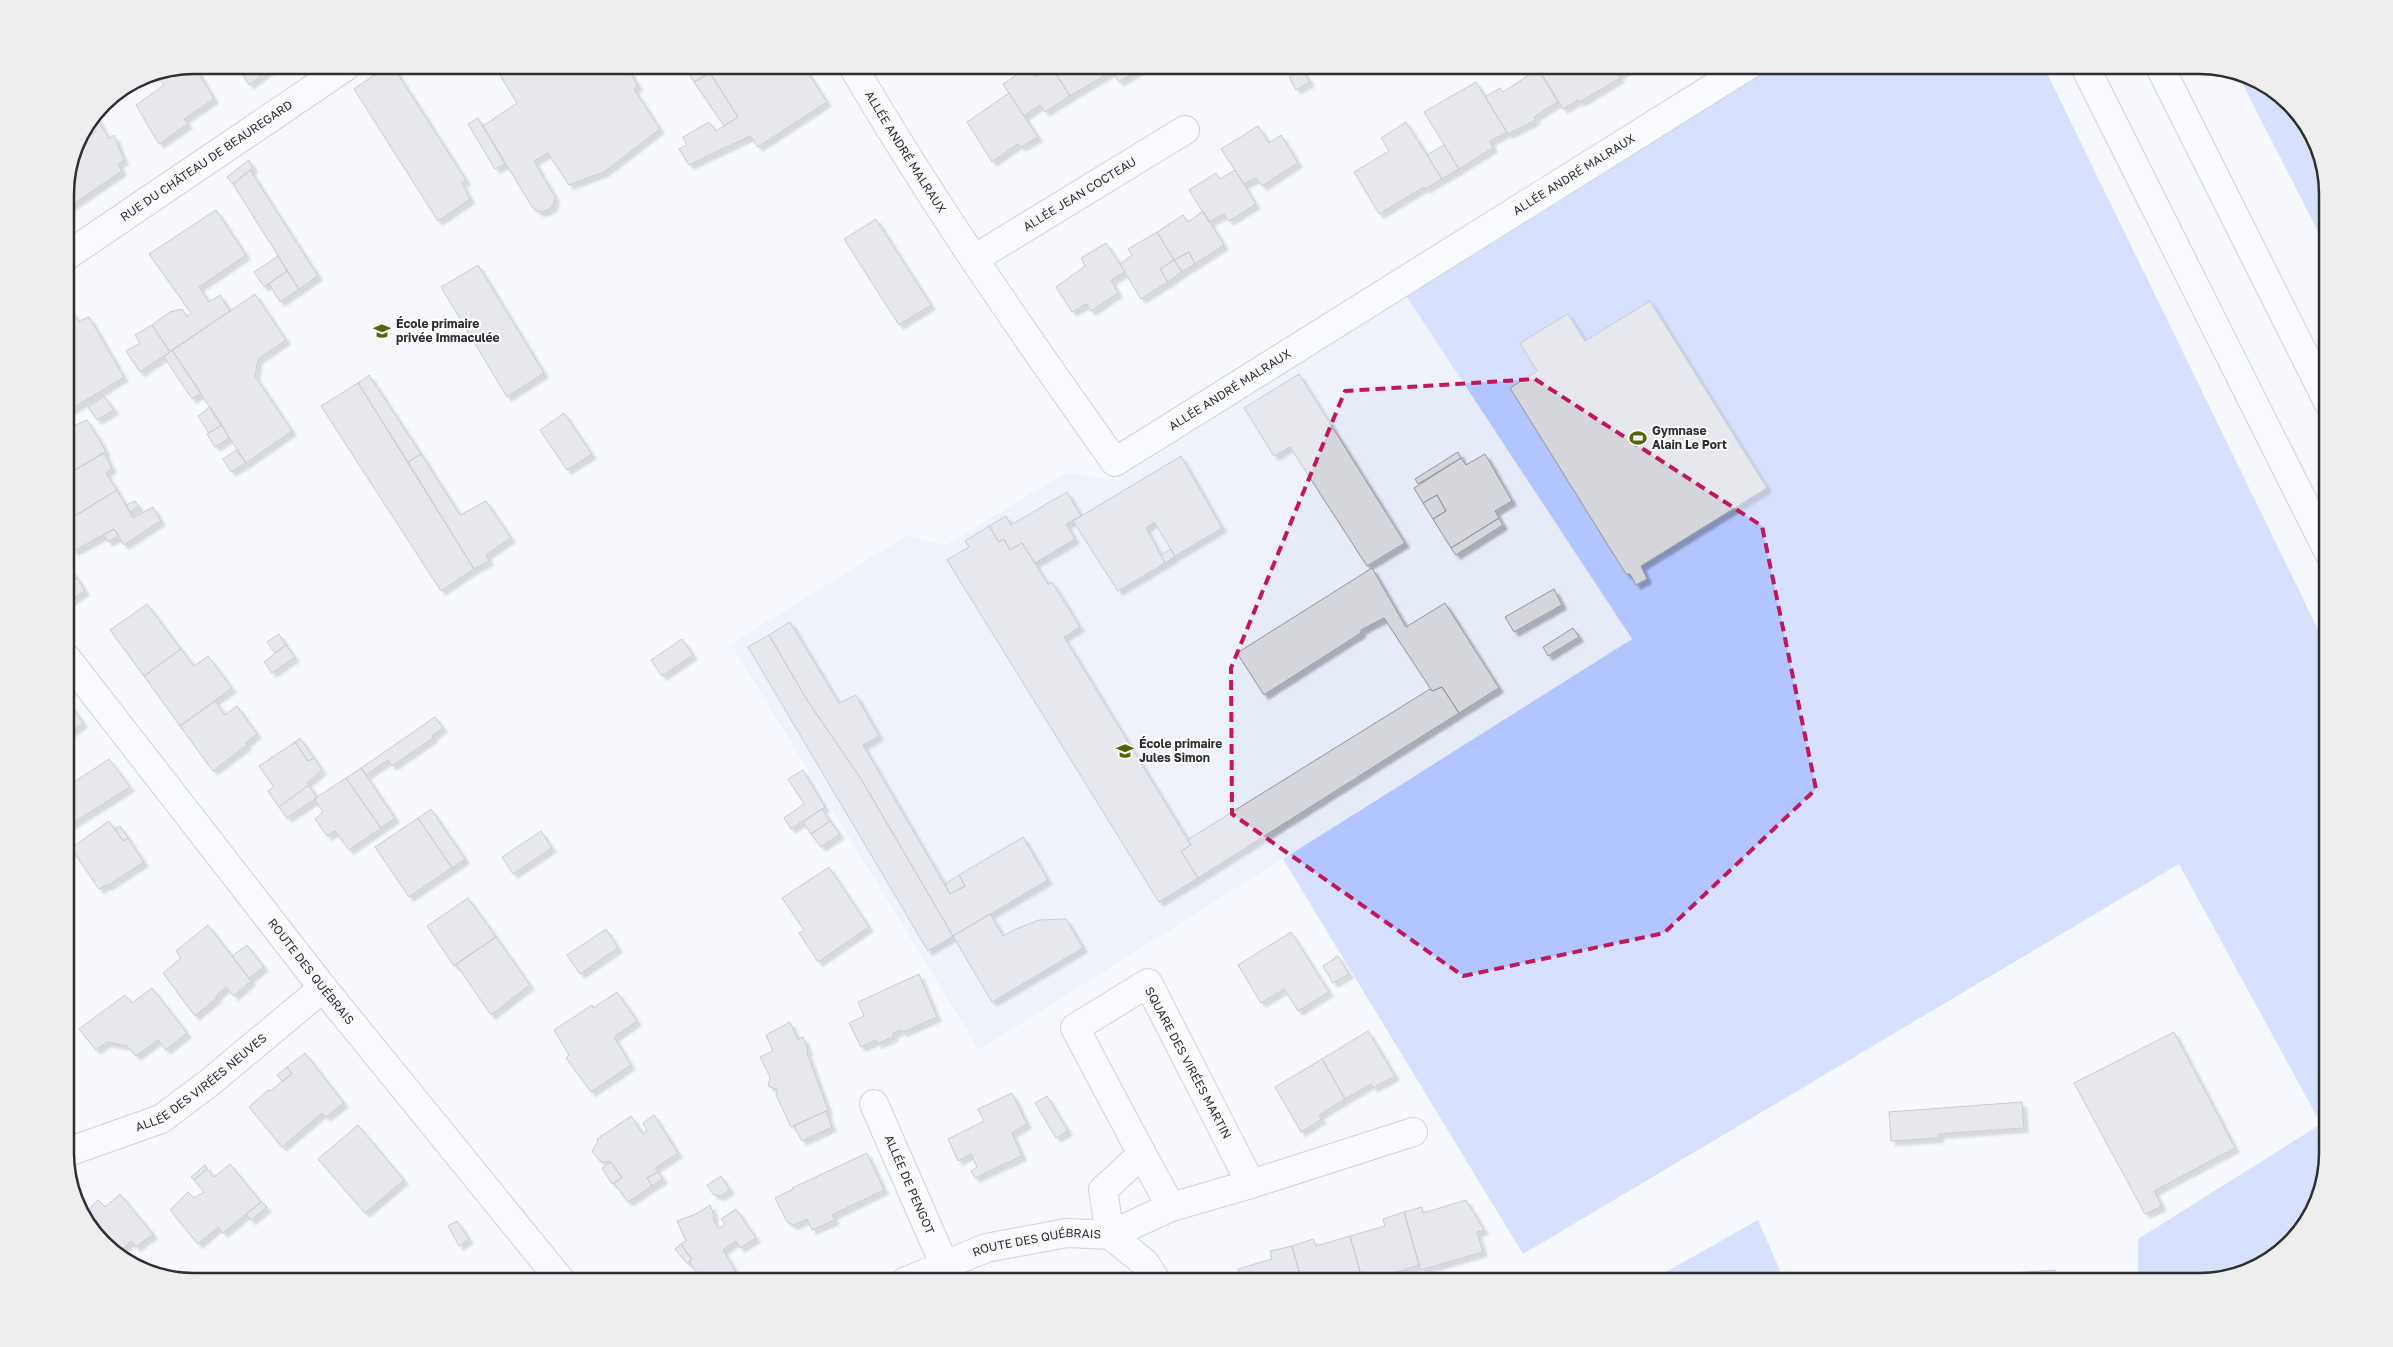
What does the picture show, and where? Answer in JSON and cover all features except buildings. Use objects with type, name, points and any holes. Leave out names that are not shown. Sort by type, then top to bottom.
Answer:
[{"type":"main road","name":"RUE DU CHÂTEAU DE BEAUREGARD","points":[[74,251],[335,74]]},
{"type":"main road","name":"ALLÉE ANDRÉ MALRAUX","points":[[857,74],[880,113],[974,259],[1115,462],[1735,74]]},
{"type":"main road","points":[[2089,74],[2319,533]]},
{"type":"main road","points":[[2164,74],[2319,384]]},
{"type":"main road","name":"ALLÉE JEAN COCTEAU","points":[[974,259],[1185,130]]},
{"type":"main road","name":"ROUTE DES QUÉBRAIS","points":[[74,668],[323,988],[555,1273]]},
{"type":"main road","name":"SQUARE DES VIRÉES MARTIN","points":[[1171,1207],[1075,1028],[1148,983],[1251,1184]]},
{"type":"main road","name":"ALLÉE DES VIRÉES NEUVES","points":[[74,1150],[161,1119],[209,1083],[323,988]]},
{"type":"main road","name":"ALLÉE DE PENGOT","points":[[874,1104],[944,1264]]},
{"type":"main road","points":[[1142,1154],[1103,1190],[1110,1235],[1171,1207],[1251,1184],[1412,1132]]},
{"type":"main road","name":"ROUTE DES QUÉBRAIS","points":[[924,1273],[986,1248],[1067,1233],[1110,1235],[1145,1264],[1151,1273]]},
{"type":"highlighted area","points":[[1535,379],[1762,526],[1816,789],[1664,933],[1463,976],[1232,814],[1231,668],[1345,391]]},
{"type":"shaded area","points":[[1758,74],[2047,74],[2319,632],[2319,1120],[2179,864],[1523,1254],[1283,859],[1632,639],[1405,294],[1579,180]]},
{"type":"shaded area","points":[[2241,82],[2259,90],[2284,109],[2299,127],[2307,141],[2317,170],[2319,233]]},
{"type":"shaded area","name":"École primaire Jules Simon","points":[[1405,294],[1632,639],[979,1050],[731,644],[906,536],[946,545],[1065,473],[1118,480]]},
{"type":"shaded area","points":[[2319,1125],[2318,1169],[2310,1199],[2303,1213],[2284,1238],[2259,1257],[2245,1264],[2215,1272],[2138,1273],[2138,1239]]},
{"type":"shaded area","points":[[1758,1220],[1781,1273],[1664,1273]]},
{"type":"place","name":"École primaire privée Immaculée","points":[[382,331]]},
{"type":"place","name":"Gymnase Alain Le Port","points":[[1638,438]]},
{"type":"place","name":"École primaire Jules Simon","points":[[1125,751]]}]
